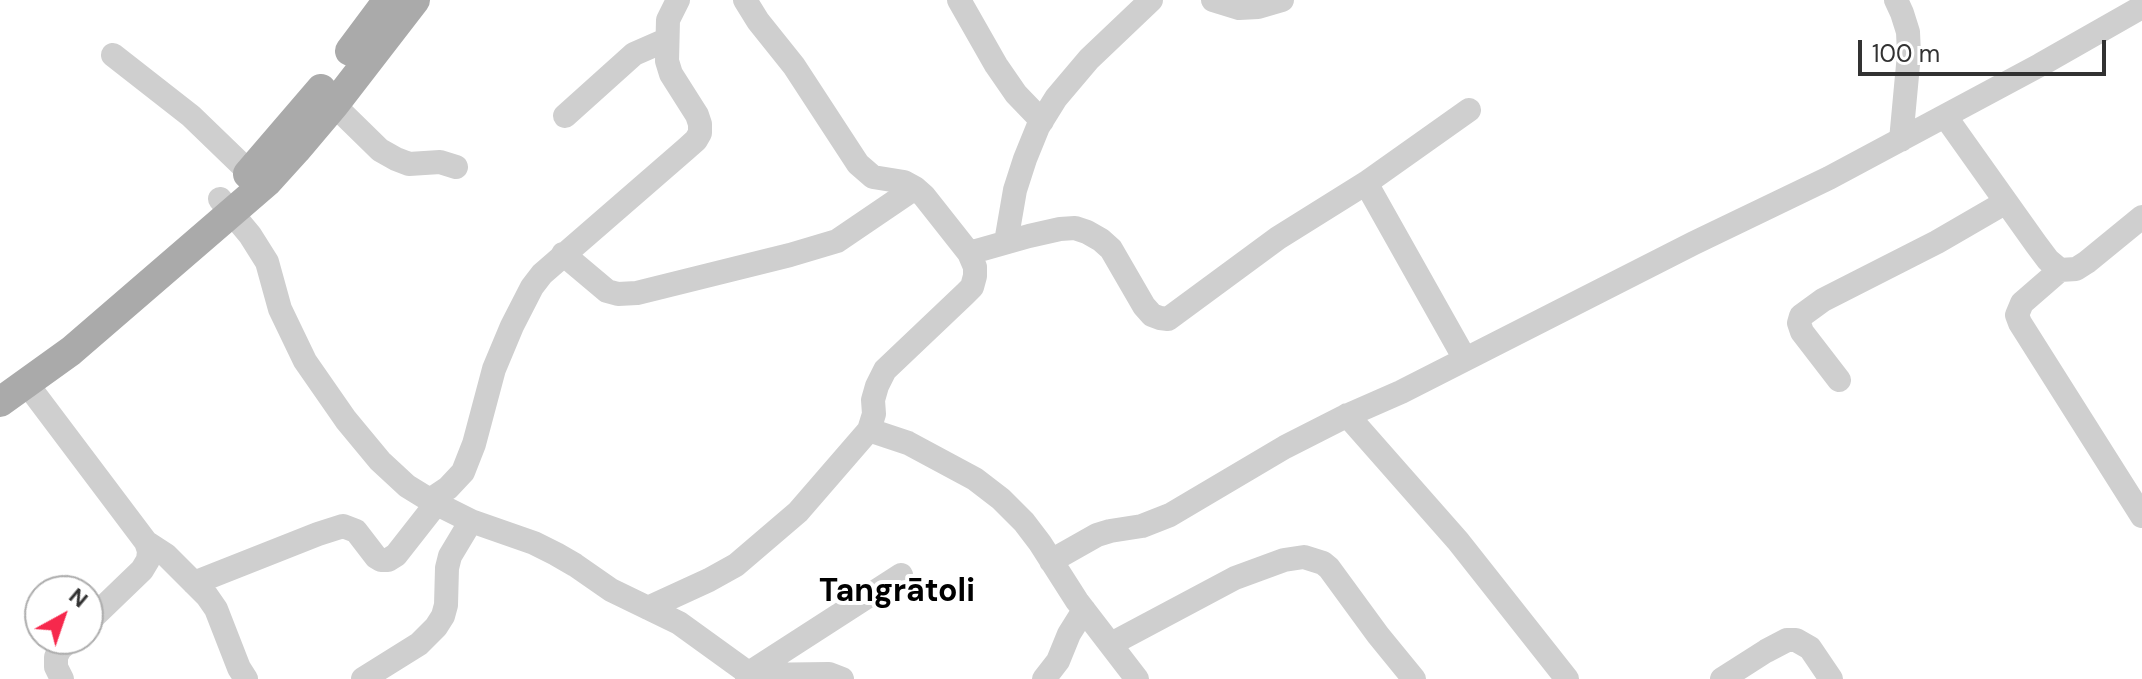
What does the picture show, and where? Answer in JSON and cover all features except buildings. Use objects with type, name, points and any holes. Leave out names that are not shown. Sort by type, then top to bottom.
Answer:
[{"type":"main road","points":[[226,206],[249,172],[319,91],[388,0]]},
{"type":"main road","points":[[0,402],[14,382],[86,315],[226,206],[267,182],[334,105],[415,0]]},
{"type":"street","points":[[194,583],[343,526],[356,531],[381,560],[396,555],[433,502],[463,472],[474,444],[494,369],[512,326],[537,281],[563,254],[686,149],[700,133],[697,115],[671,74],[667,61],[668,20],[678,0]]},
{"type":"street","points":[[648,608],[736,565],[798,512],[869,430],[874,414],[873,400],[885,370],[972,287],[975,276],[969,253],[937,210],[915,188],[904,182],[873,177],[864,171],[794,66],[745,0]]},
{"type":"street","points":[[959,0],[1016,94],[1042,121]]},
{"type":"street","points":[[1213,0],[1239,8],[1258,7],[1282,0]]},
{"type":"street","points":[[1896,0],[1908,32],[1909,54],[1901,140]]},
{"type":"street","points":[[1006,242],[1015,190],[1042,121],[1056,98],[1089,59],[1142,3]]},
{"type":"street","points":[[1051,561],[1097,535],[1142,526],[1170,515],[1285,447],[1829,178],[2142,7]]},
{"type":"street","points":[[565,116],[634,54],[666,40]]},
{"type":"street","points":[[113,55],[191,116],[249,172]]},
{"type":"street","points":[[334,105],[380,150],[396,159],[409,164],[440,162],[456,167]]},
{"type":"street","points":[[969,253],[1060,229],[1075,228],[1101,240],[1111,249],[1144,306],[1152,315],[1168,319],[1278,238],[1366,183],[1469,110]]},
{"type":"street","points":[[1945,116],[2048,260],[2060,270],[2076,269],[2087,262],[2142,217]]},
{"type":"street","points":[[1366,183],[1465,359]]},
{"type":"street","points":[[563,254],[607,291],[637,293],[837,241],[915,188]]},
{"type":"street","points":[[1839,380],[1802,332],[1799,323],[1801,316],[1823,300],[1937,242],[2006,202]]},
{"type":"street","points":[[226,206],[267,262],[280,309],[305,361],[346,420],[380,461],[407,486],[471,521],[556,554],[611,590],[687,628],[749,676],[829,674],[842,679]]},
{"type":"street","points":[[2060,270],[2022,303],[2017,315],[2142,516]]},
{"type":"street","points":[[14,382],[146,542],[166,555],[207,596],[216,609],[246,679]]},
{"type":"street","points":[[1347,415],[1440,519],[1567,679]]},
{"type":"street","points":[[869,430],[908,443],[975,479],[1001,499],[1024,522],[1084,610],[1137,679]]},
{"type":"street","points":[[363,679],[419,644],[436,627],[446,605],[450,556],[471,521]]},
{"type":"street","points":[[104,607],[142,570],[148,560],[146,542]]},
{"type":"street","points":[[1111,644],[1235,578],[1284,560],[1304,557],[1329,568],[1414,679]]},
{"type":"street","points":[[749,676],[901,575]]},
{"type":"street","points":[[1044,679],[1058,661],[1069,634],[1084,610]]},
{"type":"street","points":[[1722,679],[1787,640],[1796,640],[1810,648],[1831,679]]},
{"type":"street","points":[[57,655],[56,667],[62,679]]},
{"type":"district","name":"Tangrātoli","points":[[897,593]]}]
